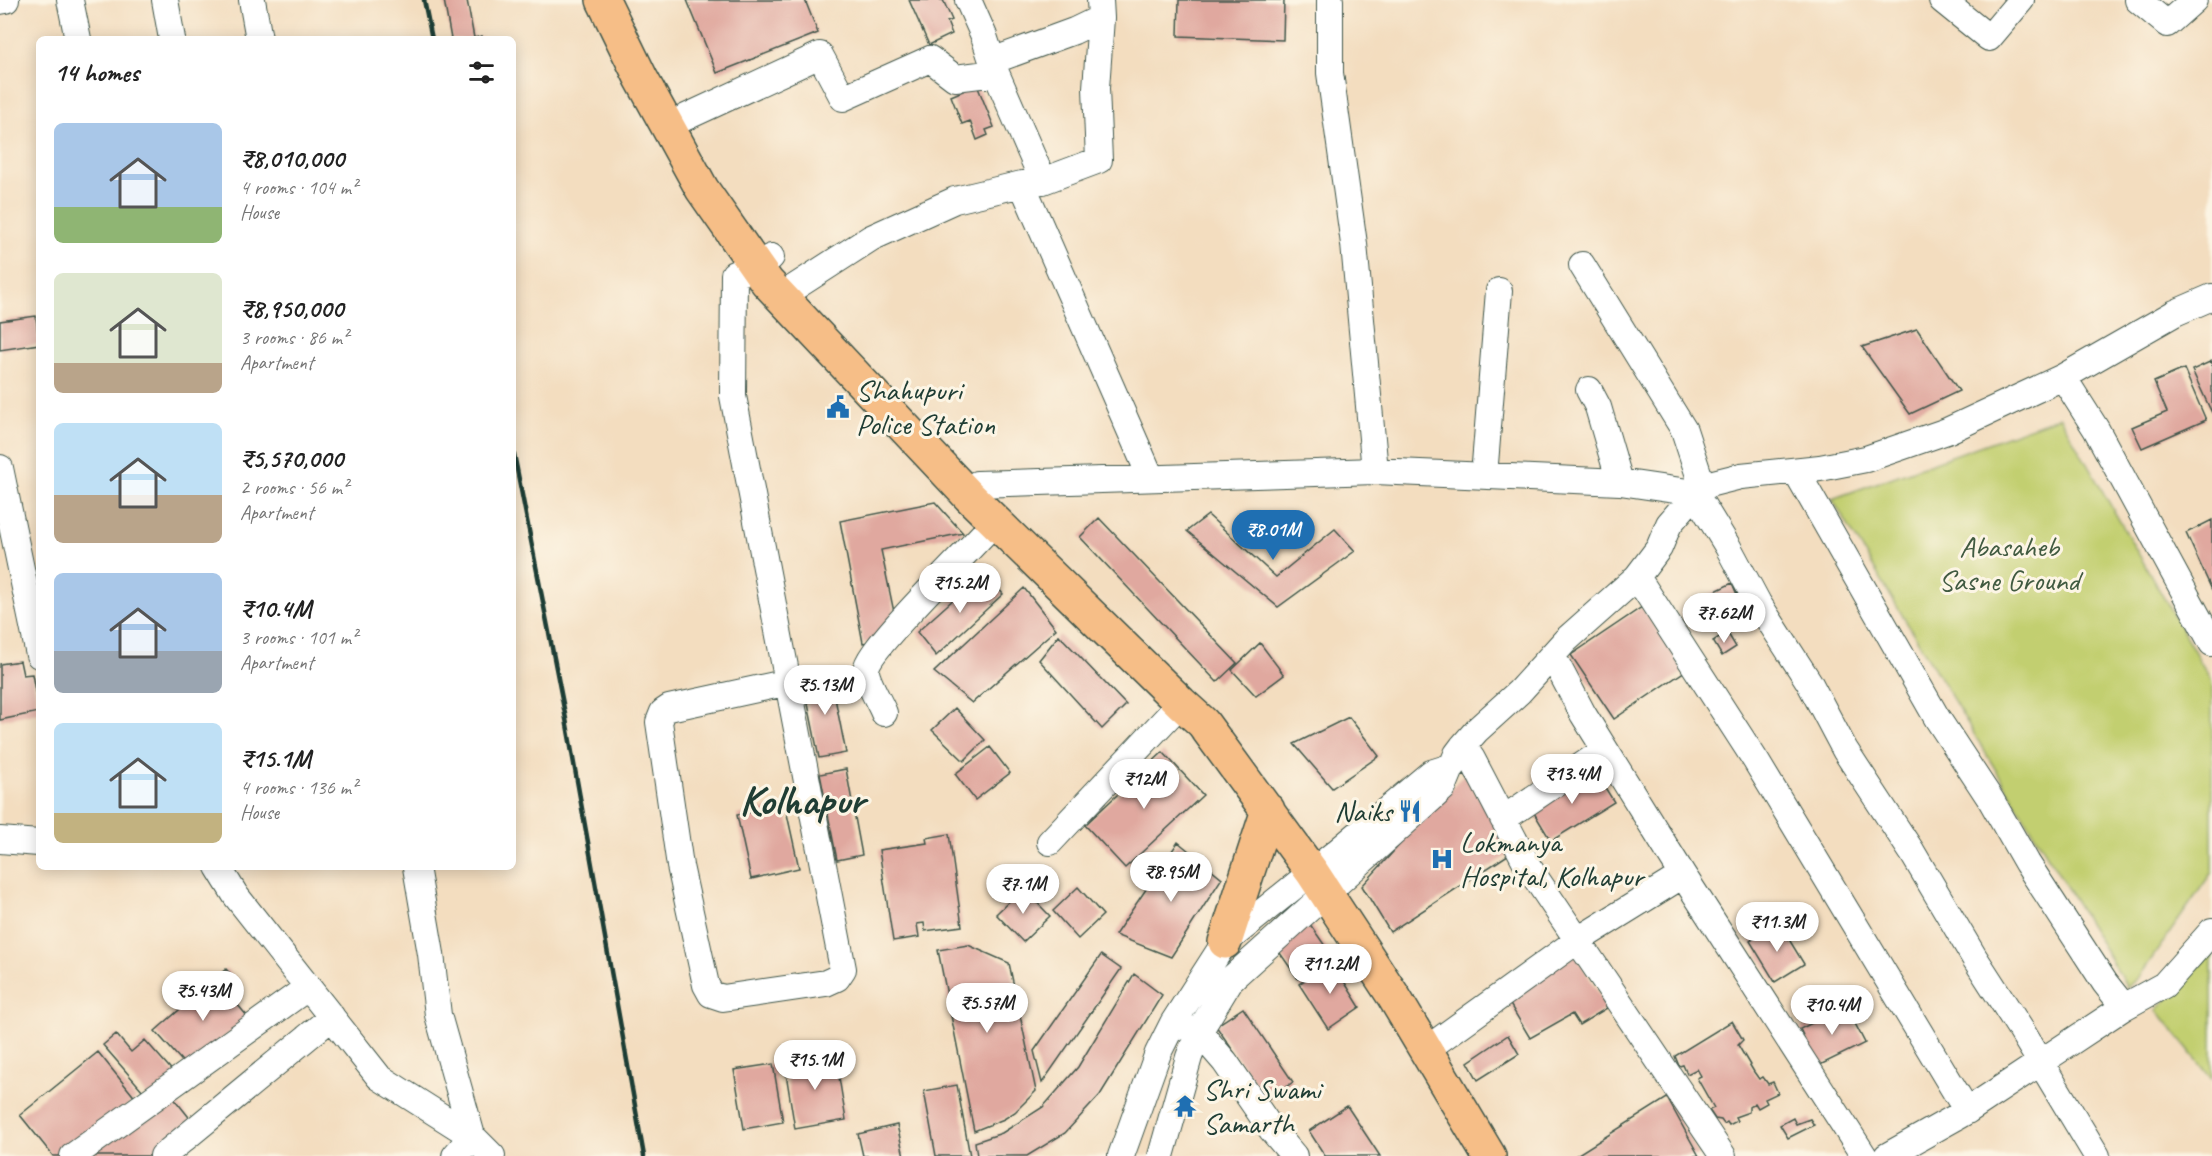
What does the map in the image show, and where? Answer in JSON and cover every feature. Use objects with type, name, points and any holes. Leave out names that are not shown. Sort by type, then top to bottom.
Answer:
[{"type":"highway","points":[[603,0],[665,123],[702,189],[763,263],[969,496],[1203,723],[1268,810],[1326,877],[1438,1041],[1508,1156]]},
{"type":"highway","points":[[628,0],[684,118],[763,263],[795,287],[869,371],[977,484],[1103,610],[1212,711],[1305,825],[1326,877],[1394,997],[1489,1156]]},
{"type":"highway","points":[[1225,942],[1268,810]]},
{"type":"street","points":[[0,1],[6,0]]},
{"type":"street","points":[[70,0],[77,36]]},
{"type":"street","points":[[165,0],[171,36]]},
{"type":"street","points":[[252,0],[258,36]]},
{"type":"street","points":[[968,0],[994,67],[1032,182],[1151,478]]},
{"type":"street","points":[[1330,0],[1330,73],[1354,244],[1375,471]]},
{"type":"street","points":[[1942,0],[1989,38],[2021,0]]},
{"type":"street","points":[[2138,0],[2167,24],[2194,0]]},
{"type":"street","points":[[684,118],[820,55],[843,98],[930,58],[955,78],[994,67],[1074,31],[1101,9]]},
{"type":"street","points":[[795,287],[871,238],[955,200],[1032,182],[1099,160],[1096,88],[1101,9]]},
{"type":"street","points":[[763,263],[734,274],[733,396],[789,682],[843,969],[837,978],[826,983],[723,998],[711,994],[706,985],[680,866],[659,722],[663,712],[669,708],[789,682]]},
{"type":"street","points":[[1582,265],[1684,430],[1700,491],[1758,603],[1809,682],[1845,750],[1912,852],[2097,1156]]},
{"type":"street","points":[[1484,476],[1499,291]]},
{"type":"street","points":[[1121,1156],[1158,1053],[1173,1023],[1225,942],[1326,877],[1443,788],[1458,756],[1478,730],[1519,692],[1566,640],[1636,577],[1659,548],[1669,524],[1700,491],[1709,484],[1741,476],[1820,468],[1888,453],[1950,430],[2063,376],[2175,314],[2212,297]]},
{"type":"street","points":[[2063,376],[2096,429],[2212,643]]},
{"type":"street","points":[[1589,390],[1598,407],[1620,482]]},
{"type":"street","points":[[0,468],[36,642]]},
{"type":"street","points":[[977,484],[1375,471],[1620,482],[1700,491]]},
{"type":"street","points":[[1796,471],[1936,718],[1991,800],[2027,863],[2104,983],[2124,1007]]},
{"type":"street","points":[[884,713],[866,672],[870,658],[904,618],[995,521]]},
{"type":"street","points":[[1636,577],[1756,761],[1967,1112]]},
{"type":"street","points":[[1552,655],[1605,750],[1864,1156]]},
{"type":"street","points":[[1050,842],[1181,703]]},
{"type":"street","points":[[1503,819],[1605,750]]},
{"type":"street","points":[[1458,756],[1472,759],[1529,868],[1723,1156]]},
{"type":"street","points":[[0,840],[36,843]]},
{"type":"street","points":[[220,870],[236,896],[379,1077],[472,1136],[492,1156]]},
{"type":"street","points":[[417,870],[431,954],[438,1015],[472,1136]]},
{"type":"street","points":[[1438,1041],[1578,940],[1683,875]]},
{"type":"street","points":[[1161,1156],[1189,1058],[1199,1032],[1231,979],[1326,877]]},
{"type":"street","points":[[1887,1156],[1967,1112],[2124,1007],[2164,985],[2212,931]]},
{"type":"street","points":[[73,1156],[308,988]]},
{"type":"street","points":[[163,1156],[332,1017]]},
{"type":"street","points":[[1173,1023],[1199,1032],[1225,1062],[1272,1131],[1294,1156]]},
{"type":"street","points":[[455,1156],[472,1136]]},
{"type":"green space","name":"Abasaheb Sasne Ground","points":[[2060,417],[2212,682],[2212,872],[2139,977],[2127,987],[1832,499]]},
{"type":"green space","points":[[2212,952],[2212,1079],[2157,1010]]},
{"type":"building","points":[[444,0],[467,0],[474,36],[450,36]]},
{"type":"building","points":[[687,0],[805,0],[818,33],[717,73]]},
{"type":"building","points":[[909,0],[943,0],[952,20],[947,22],[952,34],[929,45]]},
{"type":"building","points":[[1179,0],[1284,0],[1283,40],[1178,36]]},
{"type":"building","points":[[977,85],[994,127],[986,130],[988,135],[977,140],[970,121],[962,124],[951,96]]},
{"type":"building","points":[[36,316],[36,344],[0,350],[0,321]]},
{"type":"building","points":[[1917,329],[1959,391],[1910,414],[1862,347]]},
{"type":"building","points":[[2212,361],[2212,413],[2192,370]]},
{"type":"building","points":[[2184,369],[2206,420],[2142,448],[2132,427],[2167,412],[2154,382]]},
{"type":"building","points":[[935,502],[963,533],[881,550],[895,617],[881,640],[863,643],[840,521]]},
{"type":"building","points":[[1208,515],[1276,577],[1335,529],[1355,551],[1278,607],[1187,531]]},
{"type":"building","points":[[1099,518],[1237,663],[1217,682],[1080,537]]},
{"type":"building","points":[[2212,520],[2212,590],[2186,533]]},
{"type":"building","points":[[984,572],[1003,594],[936,656],[917,632]]},
{"type":"building","points":[[1732,583],[1738,597],[1707,612],[1701,598]]},
{"type":"building","points":[[1024,588],[1056,629],[972,703],[934,672]]},
{"type":"building","points":[[1642,607],[1685,671],[1614,719],[1571,655]]},
{"type":"building","points":[[1727,632],[1736,647],[1722,656],[1713,641]]},
{"type":"building","points":[[1059,635],[1126,705],[1102,729],[1039,660]]},
{"type":"building","points":[[1260,643],[1284,675],[1256,696],[1232,670]]},
{"type":"building","points":[[20,661],[23,675],[32,674],[36,713],[0,720],[0,664]]},
{"type":"building","points":[[830,673],[846,753],[819,758],[803,679]]},
{"type":"building","points":[[955,708],[985,740],[964,761],[932,730]]},
{"type":"building","points":[[1349,717],[1379,756],[1332,788],[1294,744]]},
{"type":"building","points":[[990,747],[1010,773],[975,800],[955,774]]},
{"type":"building","points":[[1163,752],[1203,795],[1125,868],[1085,825]]},
{"type":"building","points":[[1593,768],[1614,802],[1551,841],[1531,808]]},
{"type":"building","points":[[846,769],[862,855],[837,860],[820,774]]},
{"type":"building","points":[[1464,774],[1514,851],[1390,932],[1362,886]]},
{"type":"building","points":[[785,805],[799,868],[751,879],[737,815]]},
{"type":"building","points":[[949,834],[962,926],[925,931],[924,923],[917,924],[919,937],[893,941],[879,850],[927,843],[926,838]]},
{"type":"building","points":[[1178,842],[1222,878],[1171,957],[1115,935]]},
{"type":"building","points":[[1078,887],[1103,915],[1078,939],[1053,911]]},
{"type":"building","points":[[1023,888],[1050,916],[1023,942],[996,914]]},
{"type":"building","points":[[1305,917],[1332,956],[1298,979],[1273,943]]},
{"type":"building","points":[[1779,923],[1804,964],[1775,982],[1750,941]]},
{"type":"building","points":[[968,945],[1009,963],[1036,1091],[1015,1112],[974,1131],[938,950]]},
{"type":"building","points":[[1101,955],[1121,969],[1042,1083],[1034,1051]]},
{"type":"building","points":[[1576,955],[1607,1008],[1579,1025],[1572,1014],[1530,1038],[1505,996]]},
{"type":"building","points":[[1332,962],[1360,1007],[1328,1029],[1299,984]]},
{"type":"building","points":[[226,969],[236,980],[225,990],[248,1017],[189,1069],[155,1031]]},
{"type":"building","points":[[1134,974],[1162,995],[1100,1095],[1065,1133],[1027,1156],[977,1156],[975,1142],[1002,1133],[1043,1107],[1078,1067]]},
{"type":"building","points":[[1846,1006],[1865,1043],[1818,1066],[1800,1029]]},
{"type":"building","points":[[1243,1008],[1293,1082],[1267,1100],[1216,1026]]},
{"type":"building","points":[[1732,1021],[1743,1040],[1738,1045],[1754,1072],[1759,1079],[1763,1077],[1768,1084],[1773,1082],[1778,1093],[1765,1099],[1767,1103],[1758,1108],[1755,1103],[1749,1107],[1749,1112],[1735,1117],[1737,1121],[1729,1125],[1727,1122],[1724,1124],[1721,1120],[1715,1119],[1709,1110],[1714,1108],[1697,1078],[1701,1076],[1697,1069],[1687,1074],[1683,1065],[1679,1066],[1675,1056]]},
{"type":"building","points":[[116,1034],[131,1052],[145,1040],[176,1075],[149,1098],[103,1045]]},
{"type":"building","points":[[1508,1035],[1519,1054],[1478,1080],[1468,1062]]},
{"type":"building","points":[[98,1052],[136,1099],[65,1156],[53,1156],[20,1115]]},
{"type":"building","points":[[835,1053],[846,1120],[795,1129],[784,1061]]},
{"type":"building","points":[[773,1064],[783,1122],[744,1129],[734,1070]]},
{"type":"building","points":[[957,1085],[970,1156],[936,1156],[924,1091]]},
{"type":"building","points":[[168,1091],[192,1121],[149,1156],[88,1156]]},
{"type":"building","points":[[1667,1098],[1699,1156],[1575,1156]]},
{"type":"building","points":[[1347,1106],[1380,1156],[1325,1156],[1309,1131]]},
{"type":"building","points":[[1793,1118],[1796,1124],[1810,1119],[1814,1125],[1788,1138],[1780,1125]]},
{"type":"building","points":[[897,1125],[904,1156],[863,1156],[858,1134]]},
{"type":"railway","points":[[424,0],[431,36]]},
{"type":"railway","points":[[516,464],[566,719],[644,1156]]},
{"type":"place","name":"Shahupuri Police Station","points":[[838,407]]},
{"type":"place","name":"Naiks","points":[[1410,811]]},
{"type":"place","name":"Lokmanya Hospital, Kolhapur","points":[[1442,859]]},
{"type":"place","name":"Shri Swami Samarth","points":[[1185,1106]]},
{"type":"district","name":"Kolhapur","points":[[802,800]]}]
